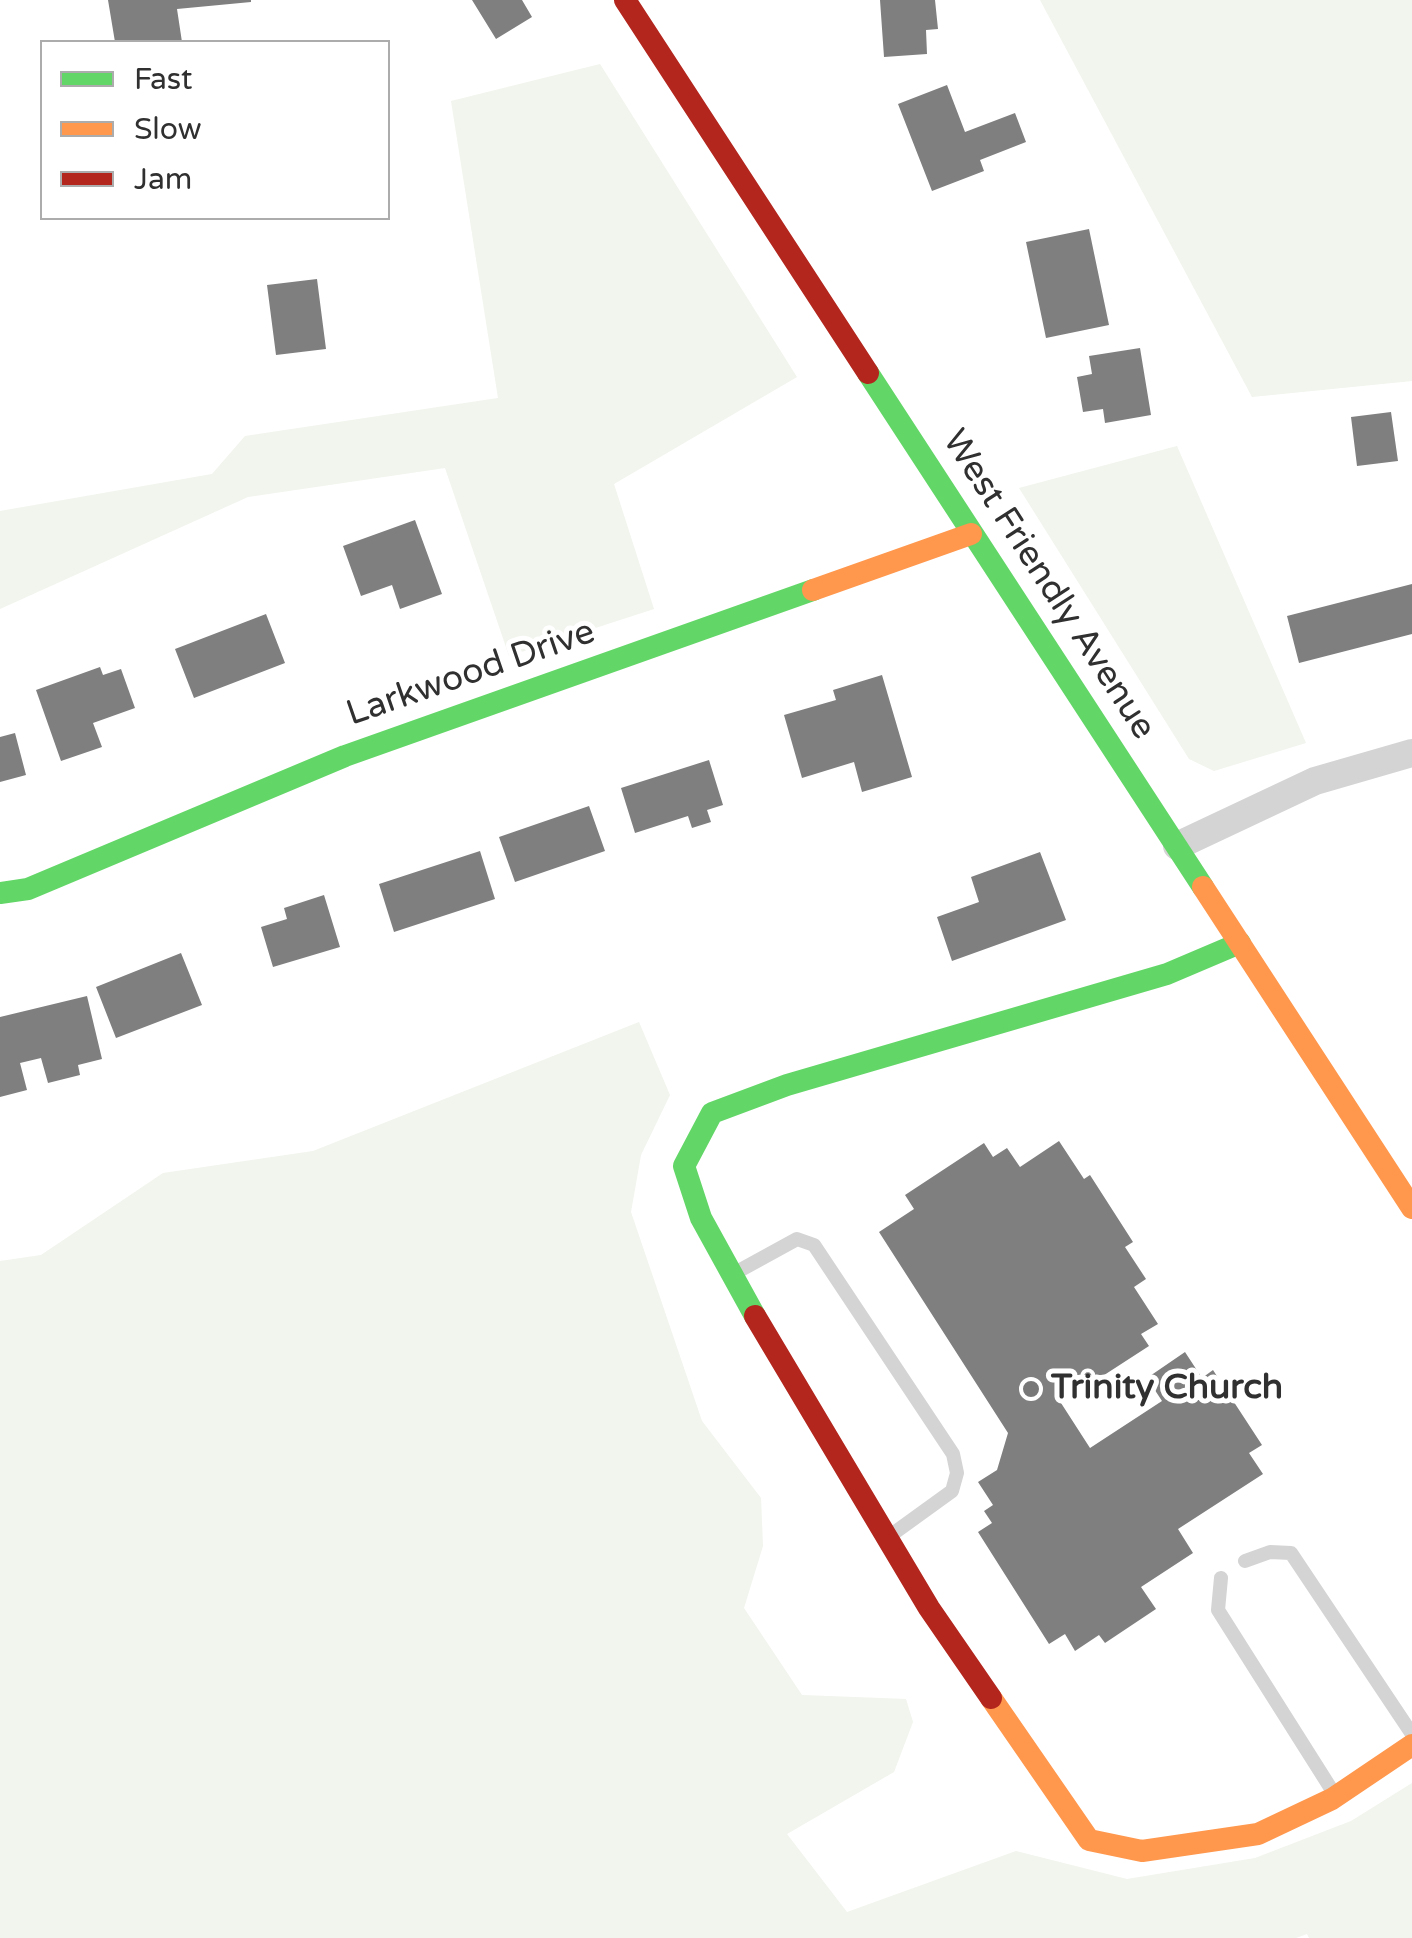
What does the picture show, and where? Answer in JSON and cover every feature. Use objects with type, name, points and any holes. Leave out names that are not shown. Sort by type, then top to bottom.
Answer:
[{"type":"street","name":"West Friendly Avenue","points":[[625,0],[1412,1208]]},
{"type":"street","name":"Larkwood Drive","points":[[0,894],[28,888],[362,749],[971,534]]},
{"type":"street","points":[[1178,846],[1315,781],[1412,753]]},
{"type":"street","points":[[1240,943],[1167,974],[787,1085],[712,1113],[684,1166],[701,1218],[887,1538],[930,1608],[1089,1840],[1142,1851],[1258,1834],[1335,1796],[1412,1745]]},
{"type":"lane","points":[[733,1274],[797,1239],[814,1245],[952,1454],[957,1473],[952,1491],[887,1538]]},
{"type":"lane","points":[[1245,1561],[1270,1552],[1290,1552],[1412,1734]]},
{"type":"lane","points":[[1221,1578],[1218,1610],[1335,1796]]},
{"type":"shaded area","points":[[1040,0],[1412,0],[1412,381],[1252,397]]},
{"type":"shaded area","points":[[600,64],[797,377],[614,484],[654,609],[509,656],[445,468],[248,497],[0,609],[0,511],[212,474],[245,436],[498,398],[451,101]]},
{"type":"shaded area","points":[[1177,446],[1306,743],[1214,771],[1189,759],[1019,488]]},
{"type":"shaded area","points":[[639,1022],[670,1095],[641,1155],[631,1212],[702,1421],[761,1498],[763,1546],[744,1608],[802,1695],[906,1699],[913,1722],[894,1772],[787,1834],[847,1912],[1016,1851],[1127,1879],[1255,1858],[1351,1821],[1412,1783],[1412,1938],[1309,1938],[1307,1934],[1296,1938],[0,1938],[0,1261],[41,1255],[163,1173],[313,1151]]},
{"type":"building","points":[[108,0],[251,0],[177,9],[182,40],[115,40]]},
{"type":"building","points":[[472,0],[522,0],[532,17],[496,39]]},
{"type":"building","points":[[880,0],[935,0],[938,29],[926,30],[927,54],[884,57]]},
{"type":"building","points":[[947,85],[965,132],[1015,113],[1026,142],[980,160],[984,171],[932,191],[898,104]]},
{"type":"building","points":[[1089,229],[1109,325],[1046,338],[1026,242]]},
{"type":"building","points":[[317,279],[326,349],[276,355],[267,285]]},
{"type":"building","points":[[1140,348],[1151,415],[1105,423],[1103,409],[1083,412],[1077,377],[1092,374],[1089,356]]},
{"type":"building","points":[[1391,412],[1398,461],[1357,466],[1351,417]]},
{"type":"building","points":[[415,520],[442,594],[400,609],[392,585],[361,596],[343,546]]},
{"type":"building","points":[[1412,584],[1412,634],[1299,663],[1287,616]]},
{"type":"building","points":[[266,614],[285,663],[194,698],[175,649]]},
{"type":"building","points":[[100,667],[103,675],[121,669],[135,708],[93,723],[102,747],[61,761],[36,690]]},
{"type":"building","points":[[882,675],[912,777],[862,792],[854,762],[802,778],[784,715],[836,700],[833,690]]},
{"type":"building","points":[[15,733],[26,775],[0,782],[0,737]]},
{"type":"building","points":[[709,760],[723,805],[707,810],[711,822],[692,828],[688,816],[635,833],[621,788]]},
{"type":"building","points":[[589,806],[605,851],[515,882],[499,837]]},
{"type":"building","points":[[480,851],[495,899],[394,932],[379,884]]},
{"type":"building","points":[[1040,852],[1066,920],[952,961],[937,917],[979,902],[971,877]]},
{"type":"building","points":[[324,895],[340,947],[273,967],[261,927],[287,919],[284,908]]},
{"type":"building","points":[[181,953],[202,1005],[116,1038],[96,987]]},
{"type":"building","points":[[87,996],[102,1059],[78,1065],[80,1075],[48,1083],[41,1058],[20,1063],[27,1090],[0,1097],[0,1017]]},
{"type":"building","name":"Trinity Church","points":[[1059,1141],[1084,1179],[1090,1175],[1133,1242],[1125,1247],[1146,1279],[1134,1287],[1158,1324],[1141,1334],[1149,1346],[1061,1403],[1090,1448],[1162,1401],[1147,1378],[1185,1352],[1202,1378],[1213,1370],[1262,1445],[1249,1453],[1263,1474],[1178,1529],[1193,1553],[1141,1587],[1156,1609],[1105,1643],[1099,1635],[1075,1651],[1065,1634],[1049,1644],[978,1532],[992,1523],[984,1511],[993,1505],[978,1482],[997,1470],[1008,1433],[879,1232],[914,1209],[905,1195],[984,1143],[993,1157],[1007,1148],[1020,1167]]},
{"type":"traffic: fast","points":[[868,373],[1203,887]]},
{"type":"traffic: fast","points":[[0,893],[28,889],[345,756],[813,590]]},
{"type":"traffic: fast","points":[[755,1316],[701,1218],[684,1166],[712,1113],[787,1085],[1167,974],[1240,943]]},
{"type":"traffic: slow","points":[[813,590],[971,534]]},
{"type":"traffic: slow","points":[[1203,887],[1412,1208]]},
{"type":"traffic: slow","points":[[991,1698],[1089,1840],[1142,1851],[1258,1834],[1332,1799],[1412,1745]]},
{"type":"traffic: jam","points":[[625,0],[868,373]]},
{"type":"traffic: jam","points":[[755,1316],[929,1608],[991,1698]]},
{"type":"place","name":"Trinity Church","points":[[1031,1389]]}]
